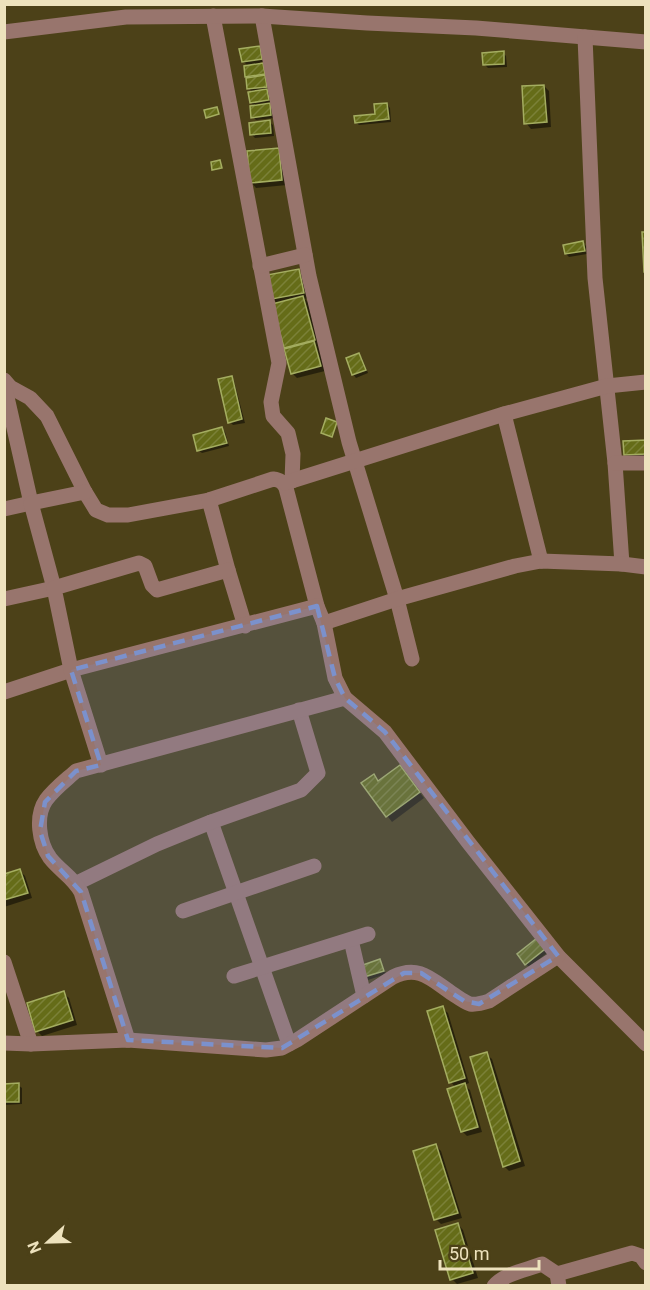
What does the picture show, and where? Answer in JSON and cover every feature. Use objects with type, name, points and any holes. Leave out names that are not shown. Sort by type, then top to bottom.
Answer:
[{"type":"street","points":[[213,16],[279,363],[270,402],[273,416],[288,433],[293,454],[286,488],[317,606],[324,622],[335,678],[345,698],[385,732],[558,956],[645,1044]]},
{"type":"street","points":[[262,16],[309,276],[355,462],[397,599],[412,659]]},
{"type":"street","points":[[4,32],[126,17],[262,16],[476,28],[645,42]]},
{"type":"street","points":[[585,37],[595,278],[615,463],[622,564]]},
{"type":"street","points":[[260,266],[305,255]]},
{"type":"street","points":[[4,382],[30,398],[47,416],[96,510],[108,515],[128,515],[209,500],[273,479],[288,482],[504,414],[607,386],[645,382]]},
{"type":"street","points":[[4,382],[31,503],[54,588],[71,670],[101,765]]},
{"type":"street","points":[[504,414],[541,561]]},
{"type":"street","points":[[615,463],[645,463]]},
{"type":"street","points":[[4,509],[85,492]]},
{"type":"street","points":[[209,500],[246,626]]},
{"type":"street","points":[[324,622],[397,599],[541,561],[645,567]]},
{"type":"street","points":[[4,599],[54,588],[138,563],[145,566],[152,585],[157,590],[228,570]]},
{"type":"street","points":[[4,692],[71,670],[317,606]]},
{"type":"street","points":[[128,1040],[81,892],[76,883],[48,856],[43,846],[40,831],[45,802],[76,771],[345,698]]},
{"type":"street","points":[[76,883],[157,844],[301,790],[318,773],[299,710]]},
{"type":"street","points":[[211,822],[289,1044]]},
{"type":"street","points":[[183,911],[314,866]]},
{"type":"street","points":[[234,976],[368,934]]},
{"type":"street","points":[[351,939],[364,996]]},
{"type":"street","points":[[4,1043],[128,1040],[266,1050],[282,1048],[393,977],[410,971],[421,973],[464,1001],[479,1004],[558,956]]},
{"type":"street","points":[[4,962],[31,1044]]},
{"type":"street","points":[[494,1286],[508,1276],[542,1264],[558,1280],[632,1253],[641,1256],[645,1263]]},
{"type":"highlighted area","points":[[317,606],[335,678],[345,698],[385,732],[558,956],[479,1004],[464,1001],[421,973],[404,973],[282,1048],[128,1040],[81,892],[48,856],[40,831],[45,802],[76,771],[101,765],[71,670]]},
{"type":"building","points":[[260,46],[262,59],[242,62],[239,49]]},
{"type":"building","points":[[504,51],[504,64],[483,65],[482,53]]},
{"type":"building","points":[[263,63],[265,74],[245,77],[244,66]]},
{"type":"building","points":[[265,75],[267,87],[247,89],[246,78]]},
{"type":"building","points":[[544,85],[547,122],[524,124],[522,86]]},
{"type":"building","points":[[267,89],[269,100],[250,103],[248,92]]},
{"type":"building","points":[[270,103],[271,115],[251,118],[250,106]]},
{"type":"building","points":[[387,103],[389,119],[355,123],[354,116],[375,114],[374,104]]},
{"type":"building","points":[[217,107],[219,114],[206,118],[204,110]]},
{"type":"building","points":[[270,120],[271,133],[250,135],[249,123]]},
{"type":"building","points":[[279,148],[282,180],[250,183],[247,151]]},
{"type":"building","points":[[220,160],[222,168],[212,170],[211,162]]},
{"type":"building","points":[[642,232],[646,232],[646,272],[644,272]]},
{"type":"building","points":[[583,241],[585,251],[565,254],[563,245]]},
{"type":"building","points":[[299,269],[304,293],[272,299],[267,275]]},
{"type":"building","points":[[303,296],[315,340],[284,348],[272,304]]},
{"type":"building","points":[[314,341],[321,366],[291,374],[284,349]]},
{"type":"building","points":[[359,353],[366,370],[352,375],[346,358]]},
{"type":"building","points":[[232,376],[242,419],[228,423],[218,379]]},
{"type":"building","points":[[326,418],[337,422],[332,437],[321,433]]},
{"type":"building","points":[[222,427],[227,443],[197,451],[193,435]]},
{"type":"building","points":[[646,440],[646,454],[624,455],[623,441]]},
{"type":"building","points":[[400,765],[420,792],[386,817],[361,783],[374,774],[378,781]]},
{"type":"building","points":[[20,869],[28,893],[4,900],[4,874]]},
{"type":"building","points":[[537,938],[545,949],[525,965],[517,954]]},
{"type":"building","points":[[380,959],[384,971],[364,977],[360,966]]},
{"type":"building","points":[[64,991],[73,1020],[35,1032],[27,1003]]},
{"type":"building","points":[[443,1006],[465,1078],[449,1083],[427,1011]]},
{"type":"building","points":[[487,1052],[520,1161],[503,1167],[470,1057]]},
{"type":"building","points":[[19,1083],[19,1102],[4,1102],[4,1084]]},
{"type":"building","points":[[465,1083],[478,1127],[461,1132],[447,1089]]},
{"type":"building","points":[[436,1144],[458,1213],[434,1220],[413,1151]]},
{"type":"building","points":[[458,1223],[473,1273],[450,1280],[435,1230]]}]
